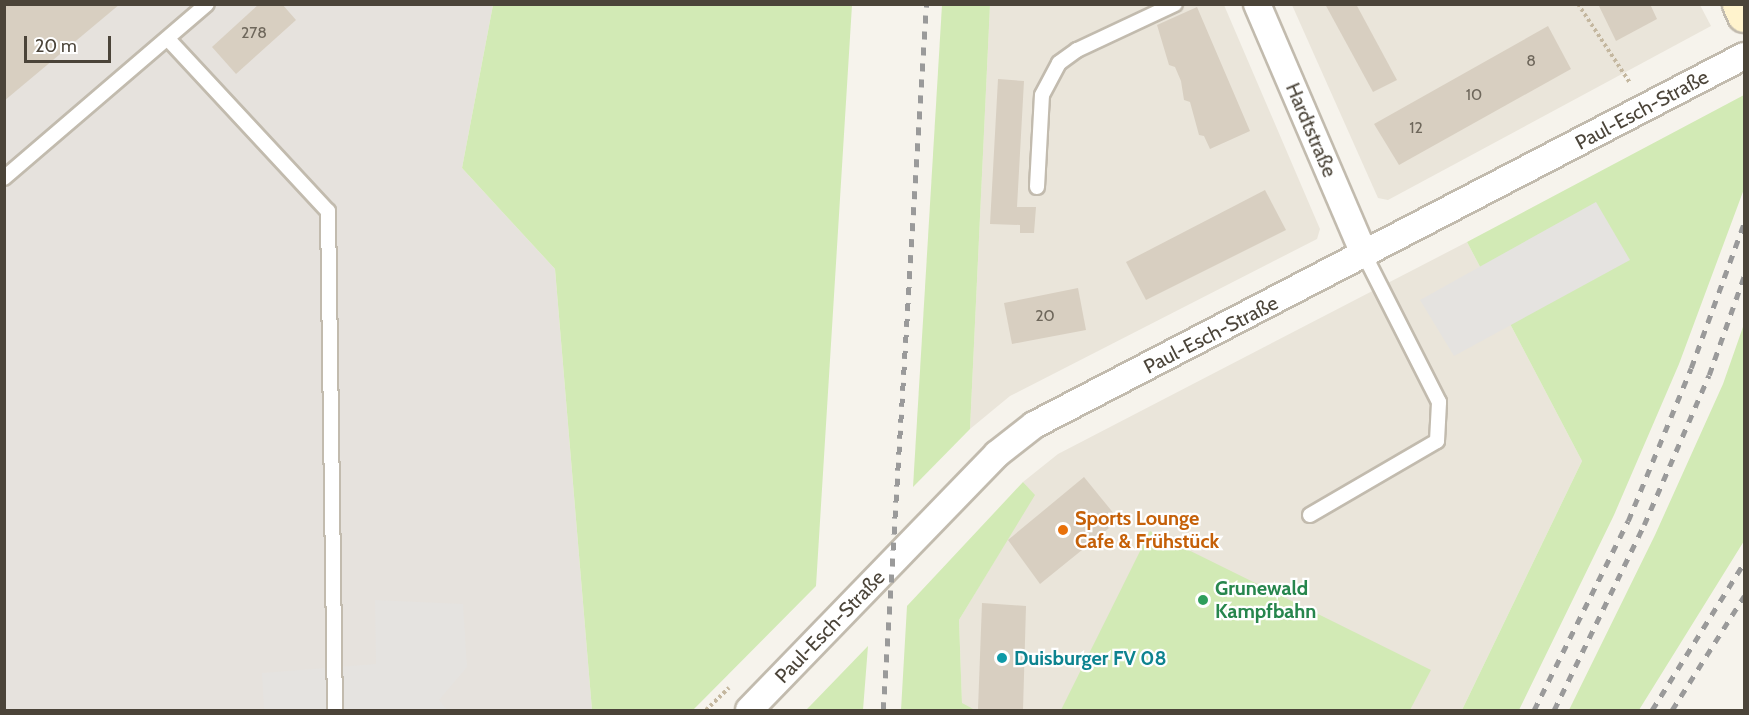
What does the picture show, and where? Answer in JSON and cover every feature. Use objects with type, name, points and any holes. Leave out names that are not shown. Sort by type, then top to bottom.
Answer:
[{"type":"main road","points":[[1739,4],[1744,15]]},
{"type":"street","name":"Hardtstraße","points":[[1257,4],[1365,256]]},
{"type":"street","name":"Paul-Esch-Straße","points":[[749,711],[997,454],[1034,425],[1365,256],[1744,56]]},
{"type":"lane","points":[[4,178],[207,4]]},
{"type":"lane","points":[[1037,187],[1042,95],[1059,63],[1077,50],[1175,4]]},
{"type":"lane","points":[[168,39],[328,211],[335,711]]},
{"type":"lane","points":[[1310,515],[1437,441],[1439,402],[1365,256]]},
{"type":"path","points":[[1578,4],[1630,83]]},
{"type":"shaded area","points":[[4,5],[493,5],[462,168],[555,269],[592,710],[5,710]]},
{"type":"shaded area","points":[[990,5],[1224,5],[1320,229],[1317,239],[1010,396],[970,429]]},
{"type":"shaded area","points":[[1292,5],[1700,5],[1711,26],[1388,200],[1378,198]]},
{"type":"shaded area","points":[[1596,202],[1630,260],[1454,356],[1420,300]]},
{"type":"shaded area","points":[[1467,242],[1582,461],[1462,710],[975,710],[962,704],[959,620],[1034,495],[1023,482],[1058,454]]},
{"type":"shaded area","points":[[375,600],[463,604],[467,667],[439,700],[447,710],[264,710],[262,673],[376,664]]},
{"type":"green space","points":[[493,5],[852,5],[816,586],[693,710],[592,710],[555,269],[462,168]]},
{"type":"green space","points":[[942,5],[990,5],[970,429],[913,487]]},
{"type":"green space","points":[[1744,95],[1744,189],[1679,364],[1614,515],[1519,710],[1462,710],[1582,461],[1467,242]]},
{"type":"green space","points":[[1744,324],[1744,541],[1639,710],[1569,710],[1655,535],[1723,384]]},
{"type":"green space","points":[[1023,482],[1035,495],[959,620],[962,703],[975,710],[901,710],[907,606]]},
{"type":"green space","name":"Grunewald Kampfbahn","points":[[1150,531],[1431,670],[1410,710],[1061,710]]},
{"type":"green space","points":[[868,646],[863,710],[806,710],[810,706]]},
{"type":"building","points":[[4,4],[120,4],[4,101]]},
{"type":"building","points":[[259,4],[282,4],[296,20],[236,74],[212,47]]},
{"type":"building","points":[[1325,4],[1356,4],[1397,80],[1373,92]]},
{"type":"building","points":[[1598,4],[1650,4],[1657,19],[1616,41]]},
{"type":"building","points":[[1197,7],[1250,131],[1210,149],[1204,136],[1199,135],[1190,102],[1184,100],[1181,81],[1175,67],[1169,65],[1157,25]]},
{"type":"building","points":[[1548,26],[1571,69],[1399,165],[1374,124]]},
{"type":"building","points":[[998,79],[1024,81],[1017,207],[1036,207],[1034,233],[1020,233],[1020,225],[990,224]]},
{"type":"building","points":[[1265,190],[1286,230],[1146,300],[1126,262]]},
{"type":"building","points":[[1078,288],[1086,330],[1012,344],[1004,303]]},
{"type":"building","name":"Sports Lounge Cafe & Frühstück","points":[[1084,477],[1119,520],[1040,584],[1008,540]]},
{"type":"building","name":"Duisburger FV 08","points":[[982,603],[1026,606],[1023,710],[978,709]]},
{"type":"railway","points":[[883,710],[926,4]]},
{"type":"railway","points":[[1534,710],[1628,521],[1691,368],[1744,223]]},
{"type":"railway","points":[[1554,710],[1644,525],[1709,375],[1744,276]]},
{"type":"railway","points":[[1652,710],[1744,563]]},
{"type":"railway","points":[[1672,710],[1744,596]]},
{"type":"place","name":"Sports Lounge Cafe & Frühstück","points":[[1063,530]]},
{"type":"place","name":"Grunewald Kampfbahn","points":[[1203,600]]},
{"type":"place","name":"Duisburger FV 08","points":[[1002,658]]}]
